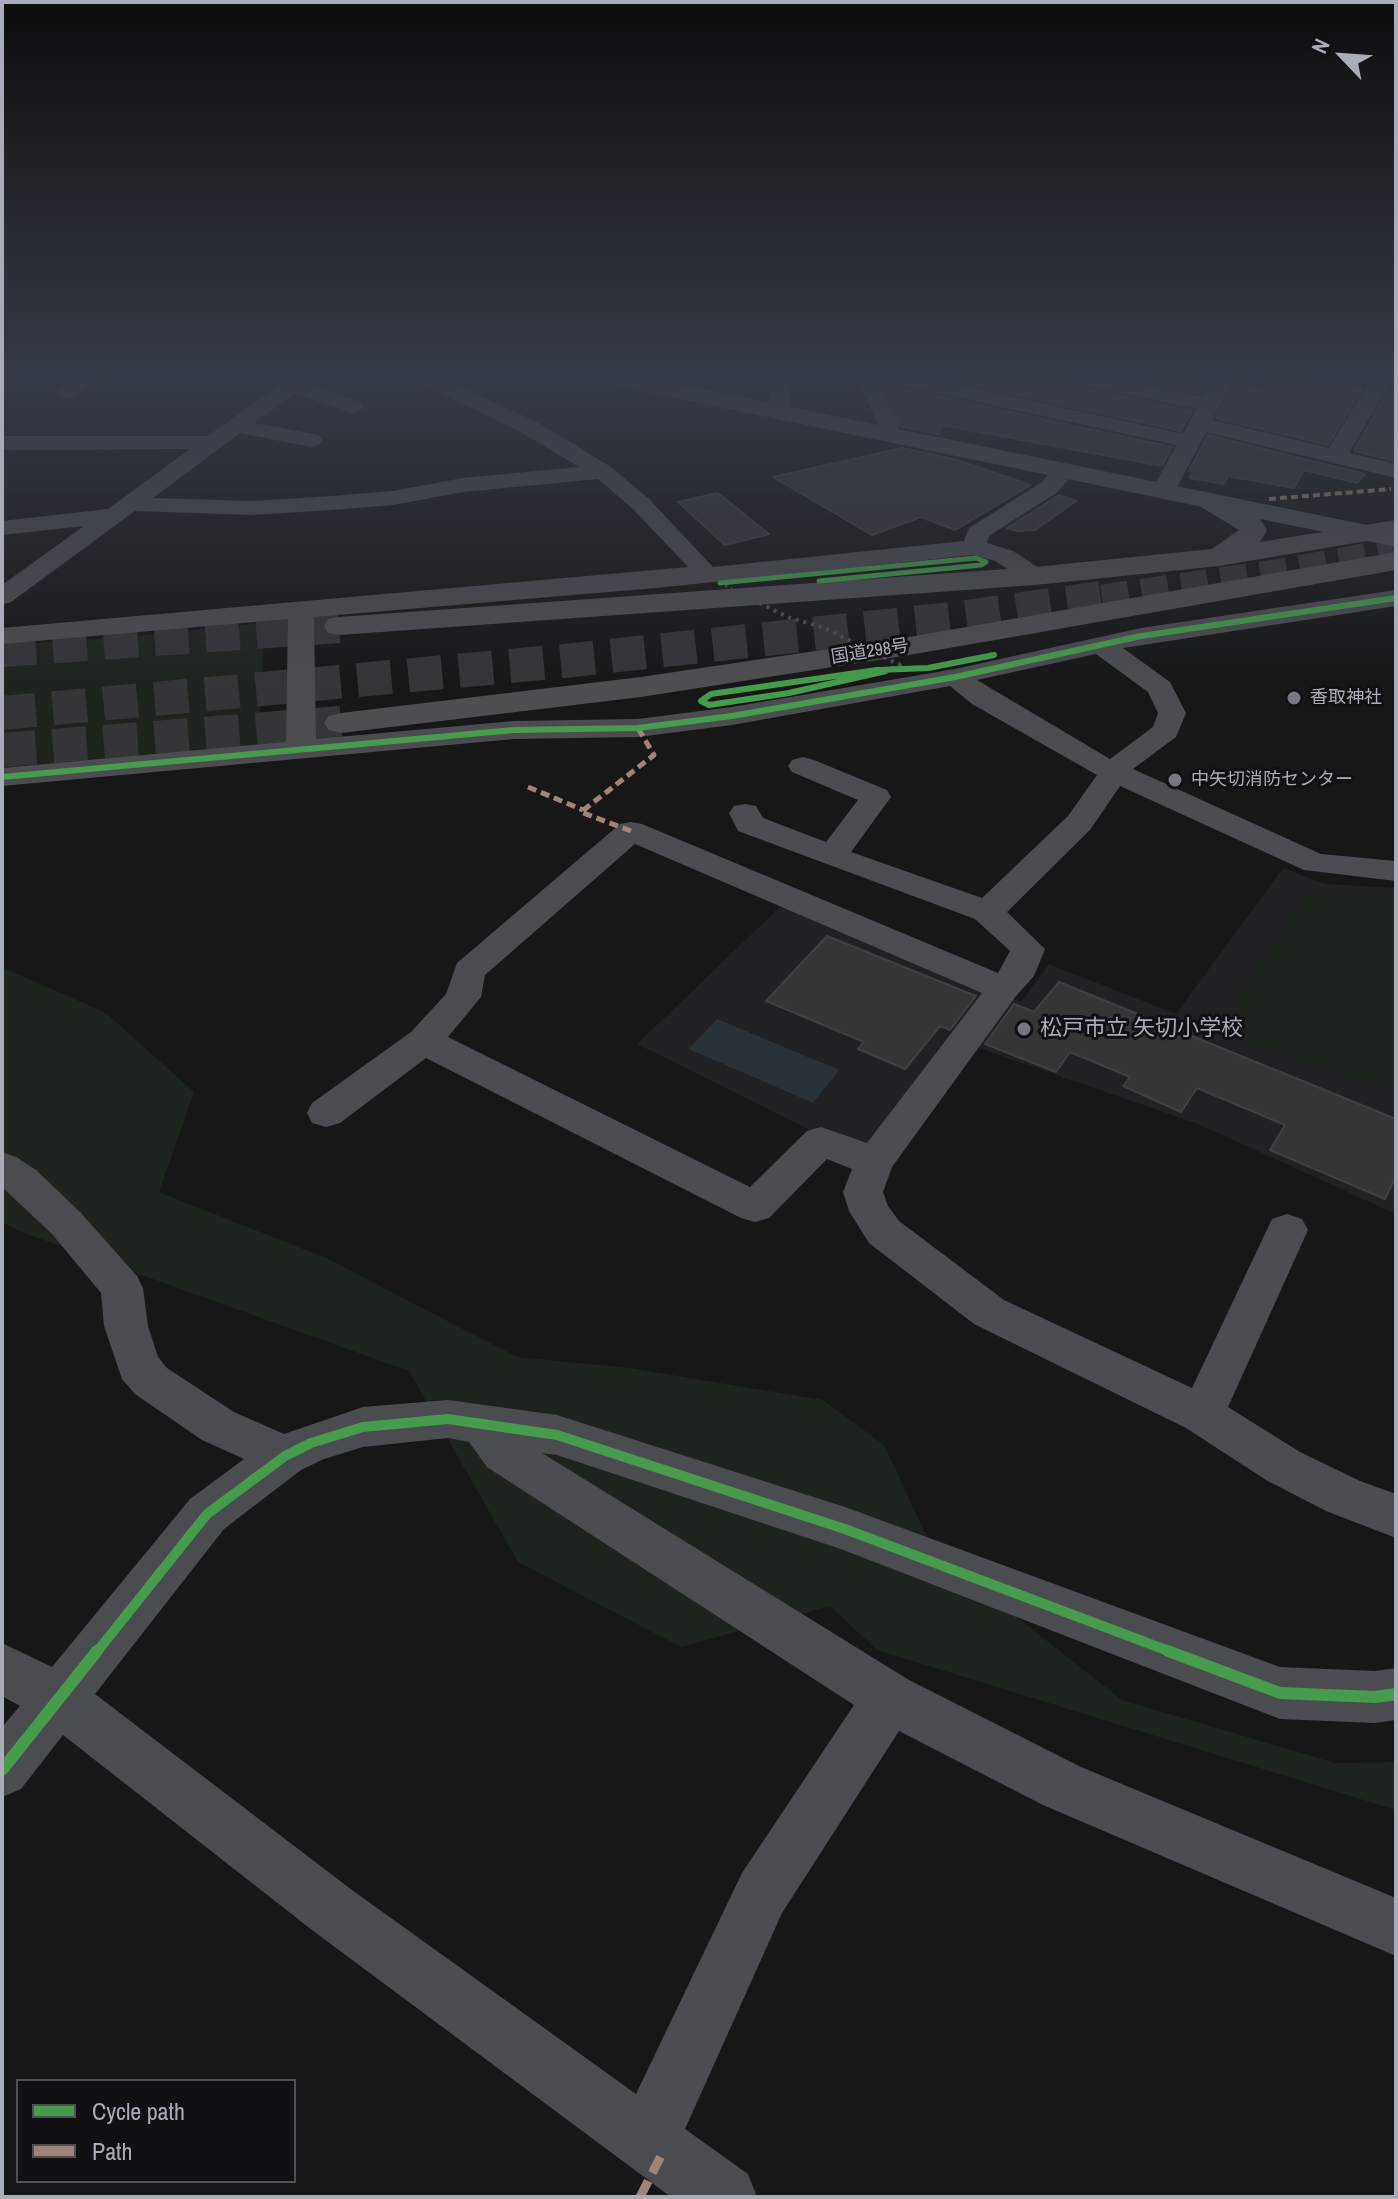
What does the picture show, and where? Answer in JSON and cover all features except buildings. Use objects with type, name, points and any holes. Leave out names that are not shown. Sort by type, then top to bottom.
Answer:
[{"type":"highway","points":[[1211,501],[1248,522],[1253,530],[1248,539],[1219,557]]},
{"type":"highway","points":[[339,626],[1035,576],[1219,557],[1387,533]]},
{"type":"highway","name":"国道298号","points":[[341,723],[641,687],[893,649],[1396,561]]},
{"type":"main road","points":[[1108,481],[1387,533]]},
{"type":"street","points":[[2,597],[164,481]]},
{"type":"street","points":[[2,528],[125,510],[252,508],[393,498],[505,481]]},
{"type":"street","points":[[613,481],[698,562],[707,579]]},
{"type":"street","points":[[974,547],[978,533],[1056,481]]},
{"type":"street","points":[[1163,491],[1169,481]]},
{"type":"street","points":[[2,636],[707,579],[974,547],[1004,556],[1035,576]]},
{"type":"street","points":[[2,777],[514,730],[638,728],[732,716],[955,677],[1141,636],[1396,598]]},
{"type":"street","points":[[1141,636],[1172,601]]},
{"type":"street","points":[[301,611],[301,751]]},
{"type":"street","points":[[987,912],[1079,823],[1113,772],[1166,731],[1172,713],[1160,688],[1103,646]]},
{"type":"street","points":[[955,677],[982,698],[1113,772],[1315,863],[1396,871]]},
{"type":"street","points":[[803,766],[876,797],[832,856]]},
{"type":"street","points":[[745,813],[749,824],[987,912],[1028,949],[1016,976],[1003,988],[874,1162],[863,1192],[869,1211],[884,1232],[989,1312],[1202,1414],[1283,1466],[1343,1496],[1396,1516]]},
{"type":"street","points":[[326,1113],[424,1041],[463,997],[469,971],[631,831],[1003,988]]},
{"type":"street","points":[[424,1041],[755,1207],[821,1141],[874,1162]]},
{"type":"street","points":[[2,1167],[22,1181],[66,1223],[122,1288],[126,1326],[138,1366],[151,1381],[218,1426],[285,1456]]},
{"type":"street","points":[[1202,1414],[1287,1230]]},
{"type":"street","points":[[2,1770],[207,1514],[285,1456],[311,1443],[363,1427],[448,1419],[557,1435],[845,1529],[1280,1693],[1375,1697],[1396,1694]]},
{"type":"street","points":[[483,1424],[503,1453],[890,1698],[1062,1786],[1396,1927]]},
{"type":"street","points":[[2,1668],[59,1699],[332,1910],[725,2197]]},
{"type":"street","points":[[647,2140],[762,1893],[890,1698]]},
{"type":"path","points":[[707,579],[747,580]]},
{"type":"path","points":[[707,579],[790,618],[822,627],[900,665],[878,672]]},
{"type":"path","points":[[878,672],[915,668]]},
{"type":"shaded area","points":[[264,623],[259,747],[2,769],[2,645],[128,637]]},
{"type":"shaded area","name":"松戸市立 矢切小学校","points":[[1283,868],[1325,884],[1396,888],[1396,1214],[1198,1124],[976,1047],[874,1162],[637,1044],[781,906],[1021,1002],[1049,964],[1176,1014]]},
{"type":"shaded area","points":[[1308,894],[1396,898],[1396,1092],[1215,1030]]},
{"type":"shaded area","points":[[2,967],[106,1013],[194,1092],[159,1192],[326,1258],[517,1357],[630,1368],[823,1400],[884,1445],[934,1552],[1122,1700],[1335,1763],[1396,1762],[1396,1810],[877,1650],[830,1606],[681,1647],[518,1562],[409,1371],[19,1231],[2,1222]]},
{"type":"shaded area","points":[[717,1019],[839,1070],[813,1103],[689,1049]]},
{"type":"tunnel","points":[[1111,597],[1282,572],[1396,551]]},
{"type":"tunnel","points":[[1111,597],[1116,596]]},
{"type":"tunnel","points":[[2,713],[564,661],[959,618],[1111,597]]},
{"type":"tunnel","points":[[1102,598],[1111,597]]},
{"type":"tunnel","points":[[2,650],[339,626]]},
{"type":"tunnel","points":[[2,750],[341,723]]},
{"type":"marked path","points":[[1269,499],[1391,489]]},
{"type":"marked path","points":[[631,831],[581,812],[654,755],[638,728]]},
{"type":"marked path","points":[[528,787],[583,810]]},
{"type":"marked path","points":[[640,2197],[663,2152]]},
{"type":"cycle path","points":[[720,583],[976,558],[986,562],[981,565],[819,581]]},
{"type":"cycle path","points":[[2,777],[514,730],[638,728],[732,716],[955,677],[1141,636],[1396,598]]},
{"type":"cycle path","points":[[886,671],[789,693],[709,705],[701,701],[711,694],[877,670],[928,668],[994,655]]},
{"type":"cycle path","points":[[2,1770],[207,1514],[285,1456],[311,1443],[363,1427],[448,1419],[557,1435],[845,1529],[1280,1693],[1375,1697],[1396,1694]]},
{"type":"place","name":"香取神社","points":[[1294,698]]},
{"type":"place","name":"中矢切消防センター","points":[[1175,780]]},
{"type":"place","name":"松戸市立 矢切小学校","points":[[1024,1029]]}]
